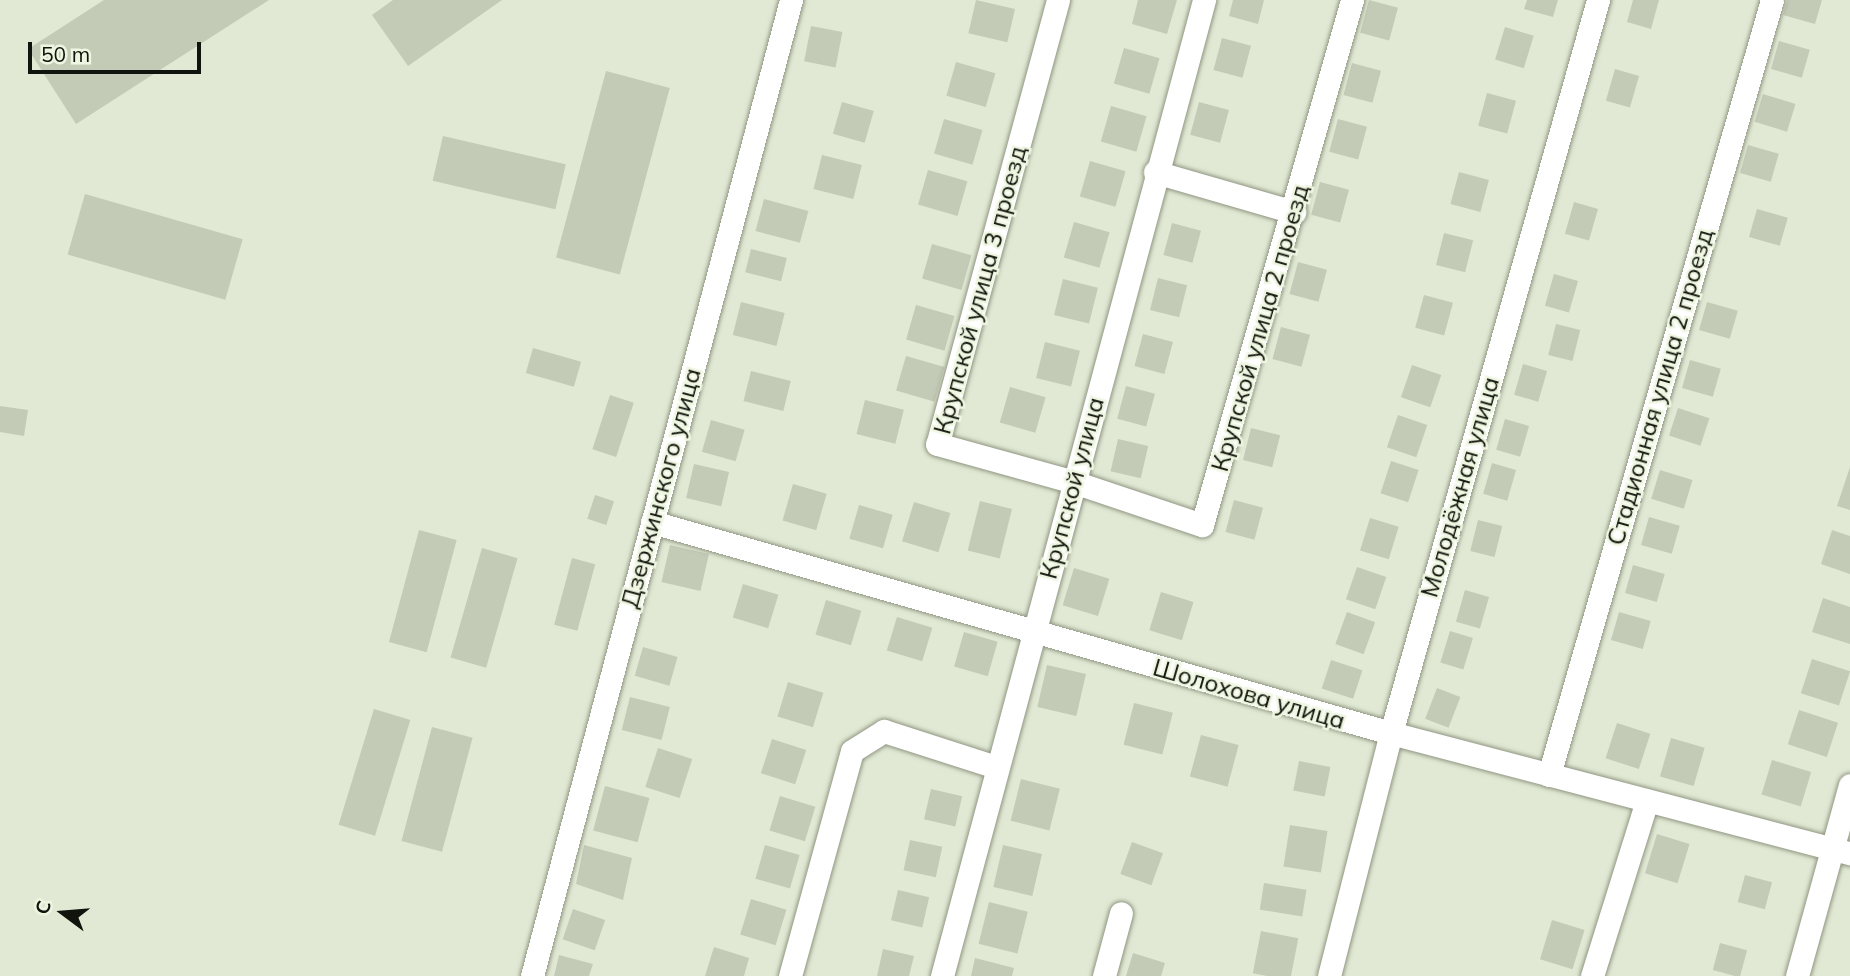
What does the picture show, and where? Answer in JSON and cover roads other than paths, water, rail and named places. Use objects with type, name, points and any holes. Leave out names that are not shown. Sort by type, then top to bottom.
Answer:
[{"type":"street","name":"Дзержинского улица","points":[[532,976],[791,0]]},
{"type":"street","name":"Крупской улица 3 проезд","points":[[1058,0],[937,444],[1074,482]]},
{"type":"street","name":"Крупской улица","points":[[942,976],[1155,172],[1204,0]]},
{"type":"street","name":"Крупской улица 2 проезд","points":[[1074,482],[1202,525],[1294,212],[1352,0]]},
{"type":"street","name":"Молодёжная улица","points":[[1329,976],[1391,733],[1598,0]]},
{"type":"street","name":"Стадионная улица 2 проезд","points":[[1549,775],[1772,0]]},
{"type":"street","points":[[1155,172],[1294,212]]},
{"type":"street","name":"Шолохова улица","points":[[652,522],[1034,634],[1391,733],[1841,850]]},
{"type":"street","points":[[790,976],[852,751],[884,731],[996,767]]},
{"type":"street","points":[[1797,976],[1841,850],[1850,785]]},
{"type":"street","points":[[1592,976],[1647,800]]},
{"type":"street","points":[[1104,976],[1121,914]]}]
